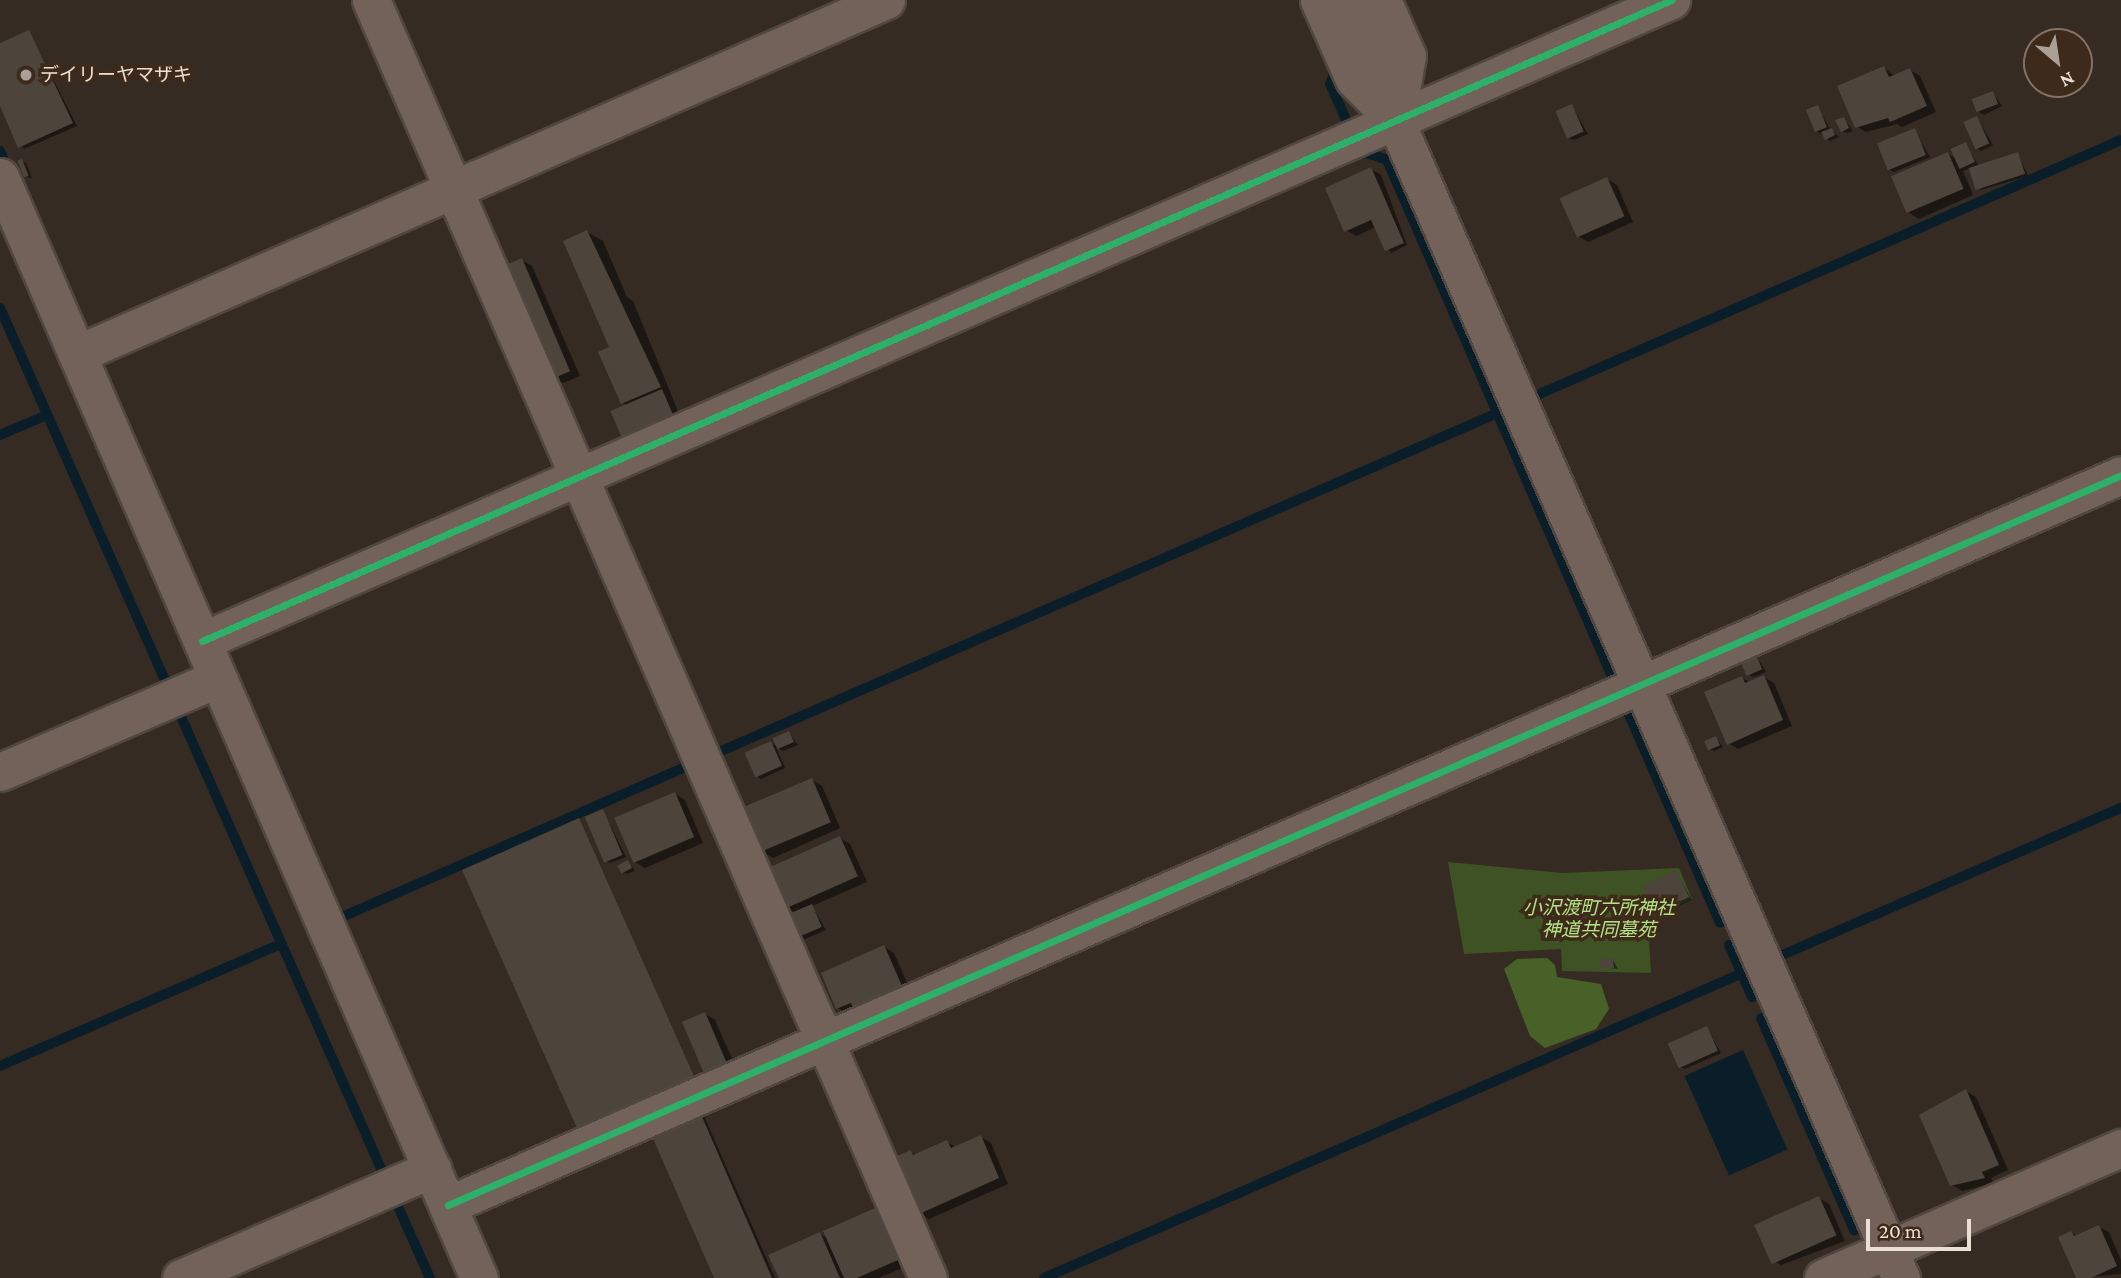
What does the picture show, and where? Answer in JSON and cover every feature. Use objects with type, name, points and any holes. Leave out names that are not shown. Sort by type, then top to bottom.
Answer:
[{"type":"street","points":[[371,0],[928,1278]]},
{"type":"street","points":[[77,354],[886,0]]},
{"type":"street","points":[[1319,0],[1354,79],[1395,120]]},
{"type":"street","points":[[1351,0],[1380,68],[1395,120],[1894,1264]]},
{"type":"street","points":[[1382,0],[1406,55],[1395,120]]},
{"type":"street","points":[[202,641],[1671,0]]},
{"type":"street","points":[[0,177],[479,1278]]},
{"type":"street","points":[[448,1205],[2121,475]]},
{"type":"street","points":[[0,772],[218,678]]},
{"type":"street","points":[[1823,1278],[1894,1264],[2121,1148]]},
{"type":"street","points":[[181,1278],[432,1169]]},
{"type":"green space","name":"小沢渡町六所神社 神道共同墓苑","points":[[1448,862],[1562,873],[1679,868],[1692,899],[1648,920],[1651,973],[1562,971],[1561,949],[1464,954]]},
{"type":"green space","points":[[1547,958],[1555,965],[1557,977],[1601,984],[1609,1009],[1596,1029],[1545,1048],[1530,1036],[1504,969],[1517,959]]},
{"type":"water","points":[[1743,1050],[1787,1150],[1729,1176],[1685,1076]]},
{"type":"building","name":"デイリーヤマザキ","points":[[29,30],[73,123],[18,148],[0,106],[0,43]]},
{"type":"building","points":[[1884,66],[1889,77],[1910,68],[1927,106],[1890,122],[1888,118],[1855,128],[1837,86]]},
{"type":"building","points":[[1993,91],[1998,104],[1977,112],[1972,99]]},
{"type":"building","points":[[1572,104],[1584,132],[1567,139],[1555,111]]},
{"type":"building","points":[[1818,105],[1827,127],[1815,132],[1806,110]]},
{"type":"building","points":[[1977,116],[1989,143],[1975,150],[1963,122]]},
{"type":"building","points":[[1844,117],[1849,128],[1841,132],[1835,120]]},
{"type":"building","points":[[1832,128],[1835,135],[1825,140],[1821,132]]},
{"type":"building","points":[[1915,128],[1926,155],[1888,170],[1877,143]]},
{"type":"building","points":[[1966,142],[1975,162],[1959,169],[1950,149]]},
{"type":"building","points":[[1948,152],[1964,189],[1907,213],[1891,176]]},
{"type":"building","points":[[2018,152],[2025,174],[1976,190],[1969,168]]},
{"type":"building","points":[[22,159],[29,176],[24,178],[17,161]]},
{"type":"building","points":[[1371,167],[1404,243],[1385,251],[1371,220],[1344,232],[1325,188]]},
{"type":"building","points":[[1607,177],[1624,216],[1577,237],[1559,198]]},
{"type":"building","points":[[587,230],[661,387],[621,404],[598,352],[609,347],[563,241]]},
{"type":"building","points":[[522,258],[570,371],[550,380],[502,267]]},
{"type":"building","points":[[662,389],[675,420],[624,442],[610,411]]},
{"type":"building","points":[[1754,650],[1762,669],[1747,676],[1738,657]]},
{"type":"building","points":[[1764,675],[1783,720],[1727,745],[1704,692],[1742,676],[1745,683]]},
{"type":"building","points":[[789,731],[794,742],[777,749],[773,738]]},
{"type":"building","points":[[1716,736],[1720,745],[1708,750],[1704,741]]},
{"type":"building","points":[[771,741],[782,766],[755,777],[745,753]]},
{"type":"building","points":[[812,778],[831,822],[761,852],[742,808]]},
{"type":"building","points":[[675,792],[694,837],[633,863],[614,818]]},
{"type":"building","points":[[603,809],[623,855],[604,863],[585,817]]},
{"type":"building","points":[[579,818],[694,1077],[577,1129],[462,870]]},
{"type":"building","points":[[840,836],[858,876],[785,909],[767,869]]},
{"type":"building","points":[[628,860],[632,868],[621,873],[617,865]]},
{"type":"building","points":[[1676,870],[1689,897],[1656,913],[1643,886]]},
{"type":"building","points":[[812,904],[822,927],[796,938],[786,915]]},
{"type":"building","points":[[884,945],[902,986],[853,1008],[851,1003],[836,1009],[821,973]]},
{"type":"building","points":[[1613,958],[1614,968],[1600,968],[1600,959]]},
{"type":"building","points":[[705,1012],[727,1064],[704,1073],[682,1022]]},
{"type":"building","points":[[1707,1026],[1718,1051],[1679,1068],[1668,1043]]},
{"type":"building","points":[[1966,1089],[1999,1165],[1982,1172],[1985,1178],[1950,1186],[1919,1115]]},
{"type":"building","points":[[700,1112],[772,1278],[714,1278],[651,1134]]},
{"type":"building","points":[[981,1135],[999,1178],[917,1215],[892,1158],[911,1150],[913,1155],[947,1140],[951,1148]]},
{"type":"building","points":[[1819,1196],[1836,1235],[1772,1264],[1754,1225]]},
{"type":"building","points":[[875,1208],[898,1260],[857,1278],[844,1278],[823,1231]]},
{"type":"building","points":[[2099,1225],[2117,1266],[2091,1278],[2076,1278],[2058,1237],[2071,1231],[2074,1236]]},
{"type":"building","points":[[820,1232],[840,1278],[779,1278],[768,1255]]},
{"type":"waterway","points":[[1333,63],[1336,70],[1330,84],[1348,124]]},
{"type":"waterway","points":[[1535,396],[2121,140]]},
{"type":"waterway","points":[[0,151],[9,171]]},
{"type":"waterway","points":[[1364,152],[1387,160],[1614,681]]},
{"type":"waterway","points":[[0,308],[166,683]]},
{"type":"waterway","points":[[712,755],[1502,411]]},
{"type":"waterway","points":[[0,435],[47,415]]},
{"type":"waterway","points":[[1627,710],[1720,923]]},
{"type":"waterway","points":[[179,712],[383,1173]]},
{"type":"waterway","points":[[335,920],[692,764]]},
{"type":"waterway","points":[[1780,956],[2121,808]]},
{"type":"waterway","points":[[0,1066],[281,944]]},
{"type":"waterway","points":[[1729,945],[1752,997]]},
{"type":"waterway","points":[[1044,1278],[1747,971]]},
{"type":"waterway","points":[[1761,1018],[1854,1230]]},
{"type":"waterway","points":[[396,1202],[430,1278]]},
{"type":"cycle path","points":[[202,641],[1671,0]]},
{"type":"cycle path","points":[[448,1205],[2121,475]]},
{"type":"place","name":"デイリーヤマザキ","points":[[26,75]]}]
